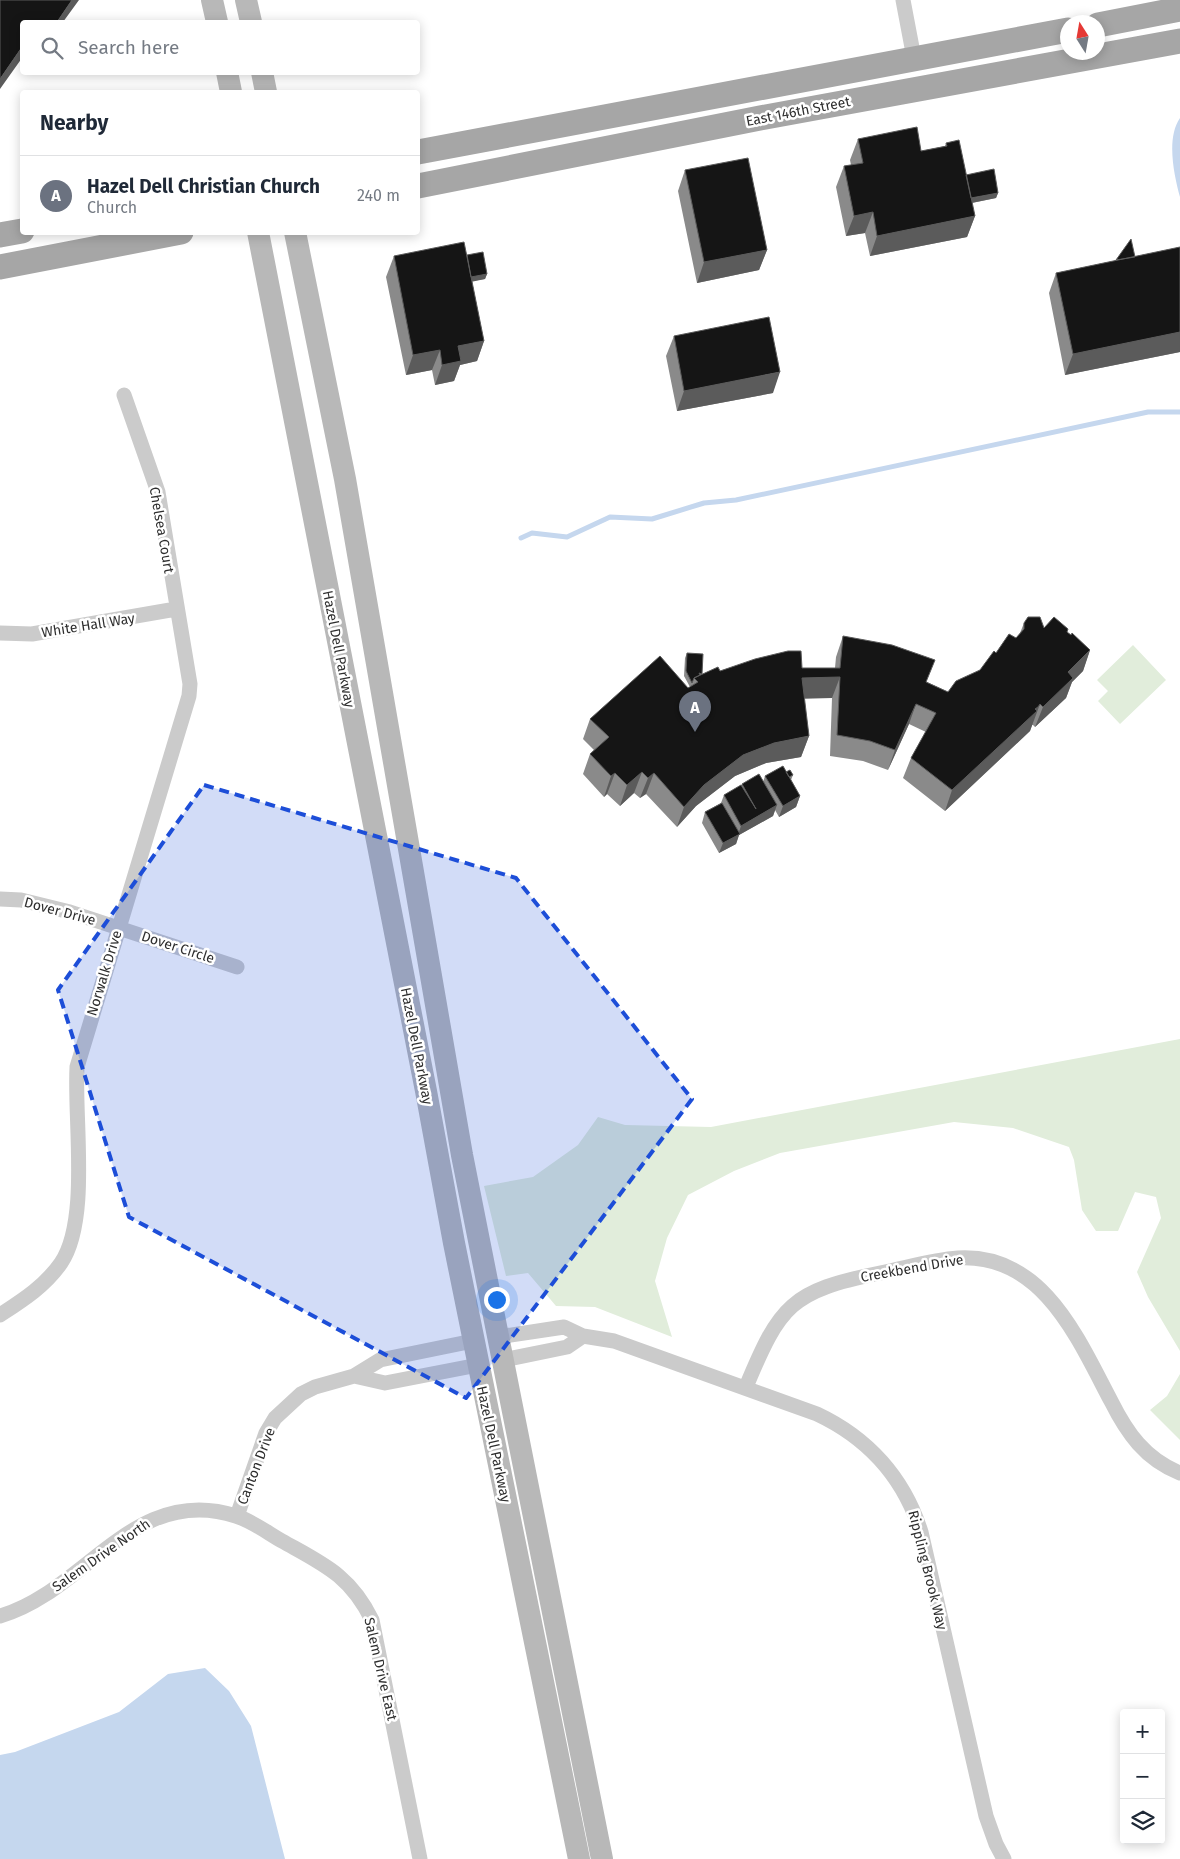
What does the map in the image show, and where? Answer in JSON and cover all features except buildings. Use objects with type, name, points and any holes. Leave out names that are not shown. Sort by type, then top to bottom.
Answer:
[{"type":"main road","points":[[212,0],[216,20]]},
{"type":"main road","points":[[246,0],[251,20]]},
{"type":"main road","points":[[1105,24],[1180,9]]},
{"type":"main road","points":[[420,152],[1060,31]]},
{"type":"main road","name":"East 146th Street","points":[[420,186],[760,118],[1180,42]]},
{"type":"main road","points":[[228,75],[231,90]]},
{"type":"main road","points":[[263,75],[266,90]]},
{"type":"main road","points":[[0,235],[20,231]]},
{"type":"main road","points":[[0,267],[165,235]]},
{"type":"main road","name":"Hazel Dell Parkway","points":[[259,235],[478,1365],[579,1859]]},
{"type":"main road","name":"Hazel Dell Parkway","points":[[296,235],[345,479],[462,1155],[602,1859]]},
{"type":"street","points":[[903,0],[914,58]]},
{"type":"street","name":"Chelsea Court","points":[[124,395],[158,492],[176,609]]},
{"type":"street","name":"White Hall Way","points":[[0,633],[32,634],[176,609]]},
{"type":"street","name":"Norwalk Drive","points":[[0,1315],[45,1283],[61,1262],[72,1241],[77,1204],[75,1099],[77,1067],[189,696],[190,684],[176,609]]},
{"type":"street","name":"Dover Drive","points":[[0,899],[21,900],[44,905],[118,928]]},
{"type":"street","name":"Dover Circle","points":[[118,928],[237,967]]},
{"type":"street","name":"Creekbend Drive","points":[[746,1387],[774,1326],[785,1312],[805,1295],[837,1282],[941,1260],[959,1258],[986,1260],[1016,1271],[1042,1289],[1069,1326],[1132,1437],[1150,1456],[1180,1472]]},
{"type":"street","name":"Rippling Brook Way","points":[[498,1337],[564,1327],[583,1336],[614,1341],[817,1414],[844,1429],[875,1453],[903,1488],[921,1532],[986,1816],[990,1830],[1004,1859]]},
{"type":"street","points":[[503,1360],[567,1347],[583,1336]]},
{"type":"street","name":"Canton Drive","points":[[237,1516],[266,1433],[275,1418],[301,1394],[315,1386],[354,1376],[380,1360],[474,1341]]},
{"type":"street","name":"Canton Drive","points":[[354,1376],[385,1383],[478,1365]]},
{"type":"street","name":"Salem Drive North","points":[[0,1616],[17,1611],[43,1596],[132,1530],[155,1517],[184,1511],[216,1511],[237,1516]]},
{"type":"street","name":"Salem Drive East","points":[[237,1516],[330,1567],[361,1598],[372,1620],[420,1859]]},
{"type":"highlighted area","points":[[204,785],[516,878],[692,1099],[466,1398],[129,1217],[58,990]]},
{"type":"green space","points":[[1133,645],[1166,680],[1120,724],[1098,701],[1108,691],[1097,680]]},
{"type":"green space","points":[[1180,1039],[1180,1351],[1148,1297],[1137,1272],[1161,1218],[1156,1197],[1135,1192],[1118,1231],[1096,1231],[1082,1210],[1074,1160],[1069,1147],[1013,1128],[954,1122],[780,1153],[734,1171],[688,1195],[667,1238],[655,1281],[672,1337],[595,1307],[556,1306],[528,1273],[506,1276],[484,1186],[533,1177],[578,1145],[598,1117],[625,1125],[711,1127]]},
{"type":"green space","points":[[1180,1374],[1180,1440],[1150,1410],[1167,1396]]},
{"type":"water","points":[[1180,118],[1180,197],[1172,157],[1172,146],[1173,136]]},
{"type":"water","points":[[205,1668],[229,1691],[251,1726],[285,1859],[0,1859],[0,1755],[15,1752],[119,1712],[168,1674]]},
{"type":"waterway","points":[[521,538],[532,533],[567,537],[610,517],[652,519],[704,503],[736,500],[1148,412],[1180,412]]},
{"type":"place","name":"Hazel Dell Christian Church","points":[[695,732]]}]
